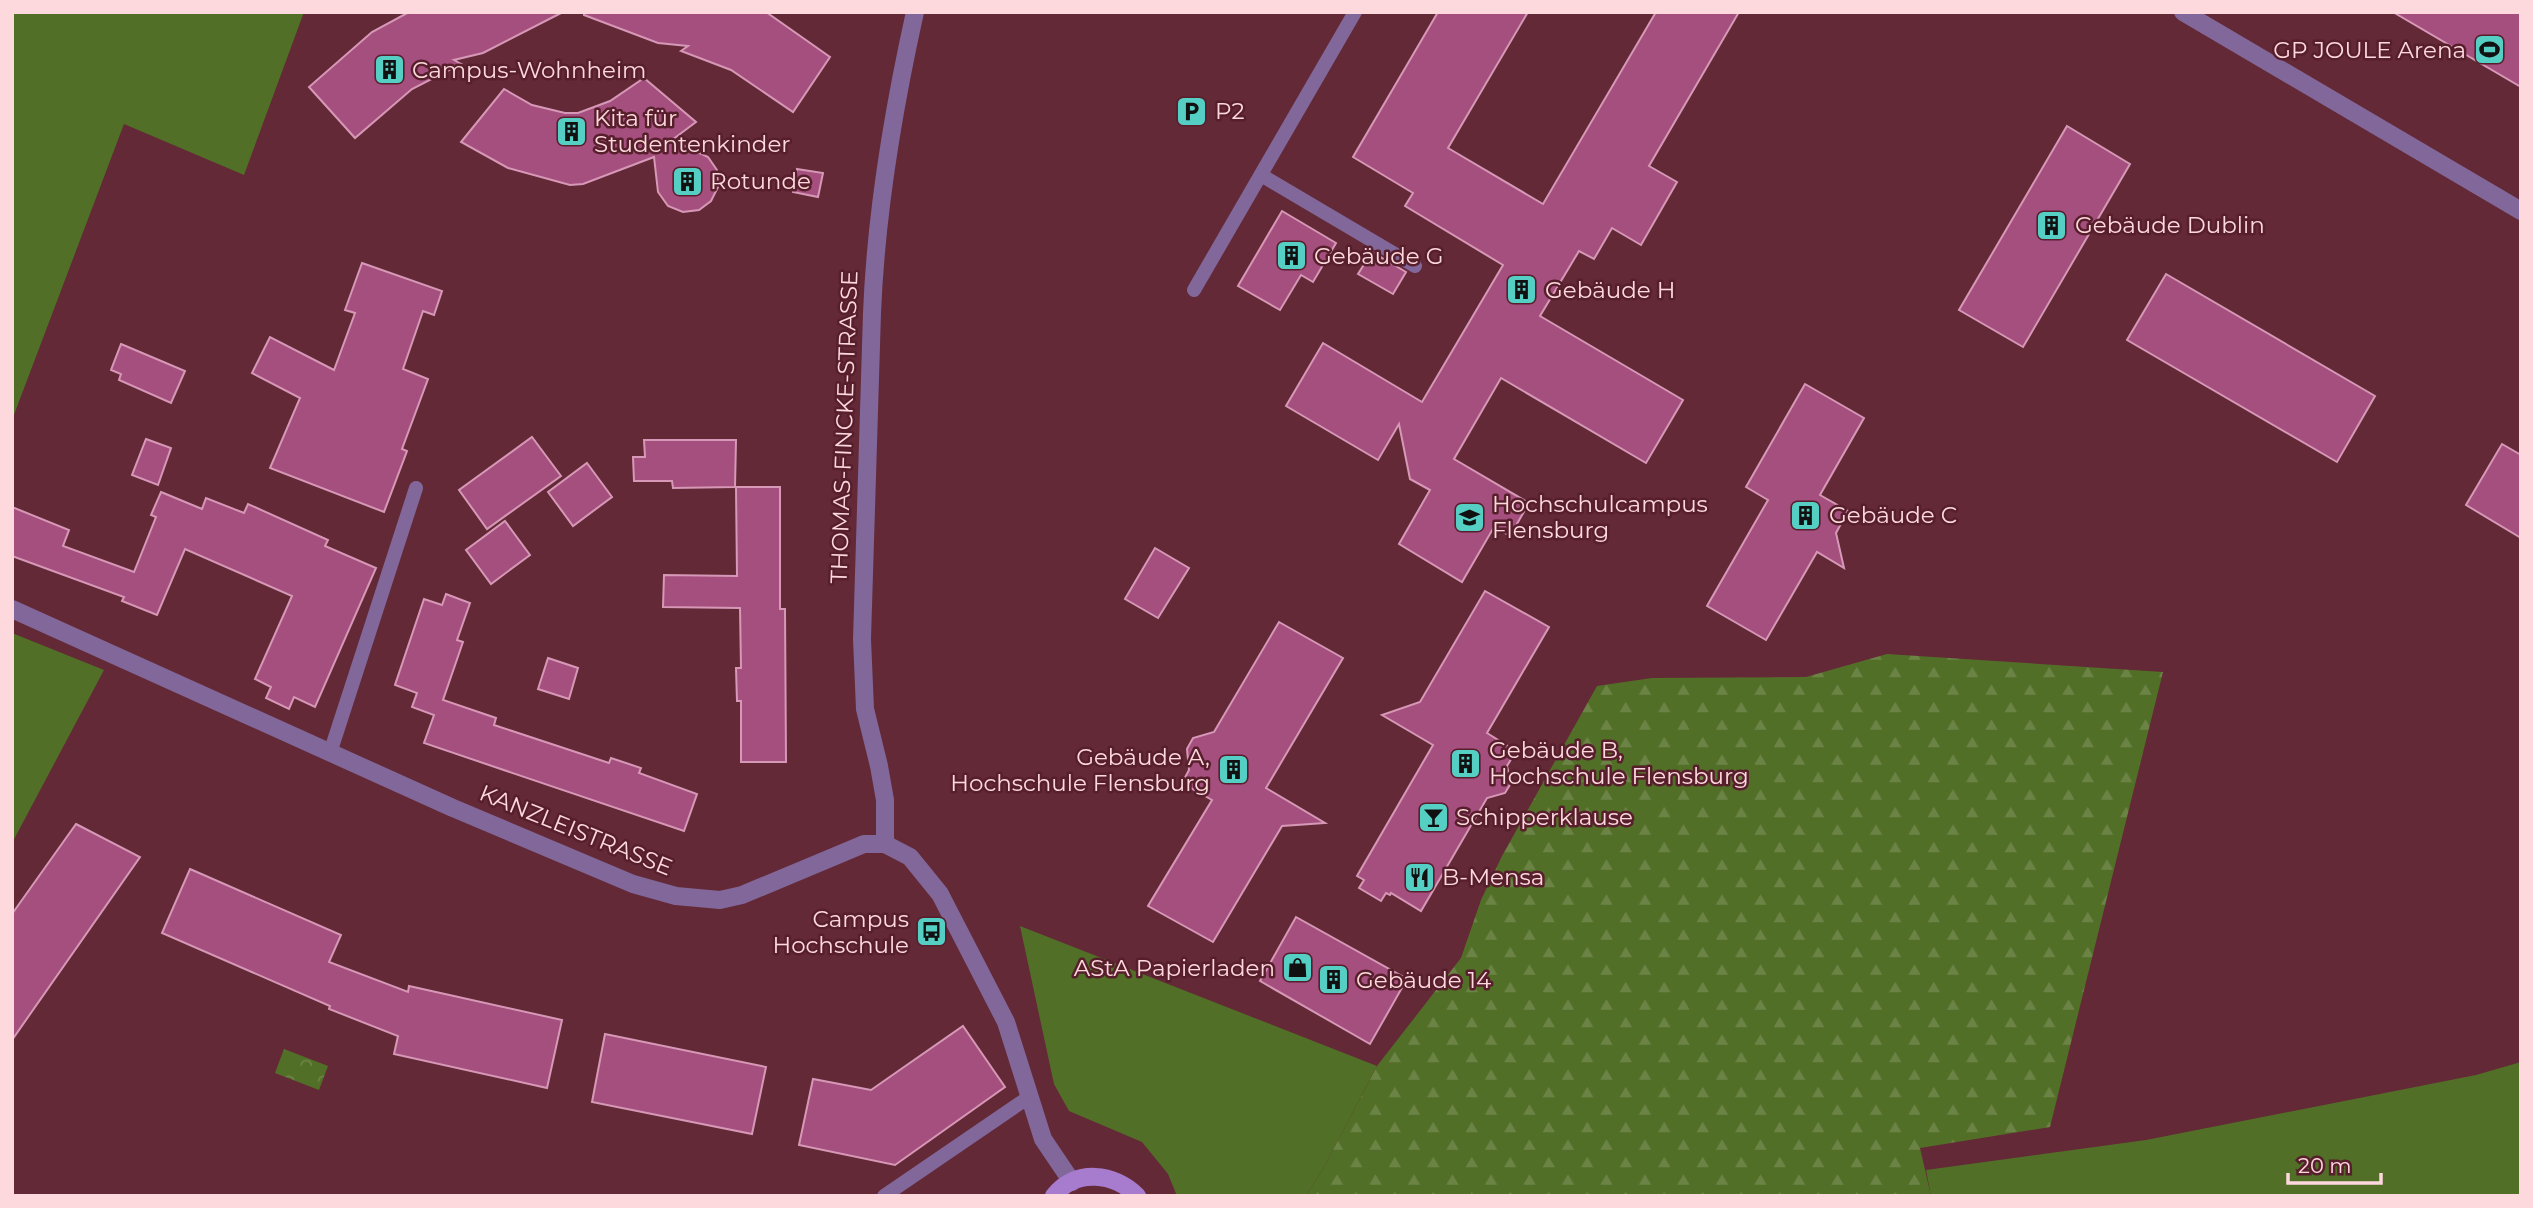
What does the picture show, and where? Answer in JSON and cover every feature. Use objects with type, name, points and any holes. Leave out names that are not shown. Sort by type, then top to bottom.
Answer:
[{"type":"street","name":"THOMAS-FINCKE-STRASSE","points":[[885,844],[885,800],[865,709],[862,639],[872,313],[874,265],[887,156],[915,12]]},
{"type":"street","points":[[2183,12],[2521,211]]},
{"type":"street","name":"KANZLEISTRASSE","points":[[12,609],[330,753],[633,884],[676,896],[720,900],[742,895],[864,844],[885,844]]},
{"type":"street","points":[[885,844],[910,857],[940,894],[1006,1022],[1043,1139],[1072,1182]]},
{"type":"street","points":[[1054,1196],[1072,1182],[1092,1176],[1110,1178],[1128,1186],[1137,1196]]},
{"type":"lane","points":[[1194,290],[1355,12]]},
{"type":"lane","points":[[1261,175],[1415,266]]},
{"type":"lane","points":[[330,753],[416,488]]},
{"type":"lane","points":[[884,1196],[1029,1097]]},
{"type":"green space","points":[[12,12],[304,12],[244,175],[124,124],[12,420]]},
{"type":"green space","points":[[12,633],[104,670],[12,843]]},
{"type":"green space","points":[[1887,654],[2163,672],[2050,1127],[1920,1148],[1931,1196],[1305,1196],[1322,1171],[1377,1066],[1461,958],[1481,900],[1502,856],[1597,686],[1652,678],[1806,677]]},
{"type":"green space","points":[[1020,926],[1377,1066],[1322,1171],[1305,1196],[1177,1196],[1168,1174],[1142,1142],[1069,1111],[1054,1084]]},
{"type":"green space","points":[[284,1049],[328,1066],[319,1090],[275,1073]]},
{"type":"green space","points":[[2521,1062],[2521,1196],[1931,1196],[1926,1170],[2146,1140],[2476,1075]]},
{"type":"building","name":"Campus-Wohnheim","points":[[409,12],[563,12],[483,53],[454,60],[461,64],[412,89],[355,138],[309,87],[372,32]]},
{"type":"building","name":"Campus-Wohnheim","points":[[584,12],[766,12],[830,57],[793,112],[731,70],[681,51],[688,46],[658,43],[584,15]]},
{"type":"building","name":"Gebäude H","points":[[1438,12],[1528,12],[1448,148],[1543,204],[1656,12],[1739,12],[1649,166],[1677,182],[1641,245],[1612,228],[1594,259],[1579,251],[1540,316],[1683,400],[1646,463],[1501,378],[1454,459],[1529,503],[1510,536],[1494,527],[1462,582],[1399,544],[1430,490],[1410,479],[1399,424],[1378,460],[1286,406],[1323,343],[1422,402],[1503,265],[1405,206],[1413,193],[1353,157]]},
{"type":"building","name":"GP JOULE Arena","points":[[2393,12],[2521,12],[2521,87]]},
{"type":"building","name":"Kita für Studentenkinder","points":[[644,78],[696,122],[672,140],[708,157],[717,170],[718,187],[711,201],[699,210],[683,212],[668,206],[658,192],[654,157],[583,184],[570,185],[508,168],[461,142],[504,89],[532,105],[565,113],[578,113],[610,101]]},
{"type":"building","name":"Gebäude Dublin","points":[[2067,126],[2130,164],[2023,347],[1959,310]]},
{"type":"building","points":[[797,169],[823,173],[818,197],[793,192]]},
{"type":"building","name":"Gebäude G","points":[[1282,211],[1336,243],[1313,282],[1301,275],[1280,310],[1238,286]]},
{"type":"building","points":[[1372,252],[1406,272],[1393,294],[1358,274]]},
{"type":"building","points":[[362,263],[442,291],[434,315],[423,311],[403,369],[428,379],[402,449],[407,451],[384,512],[270,468],[300,398],[252,373],[270,337],[334,370],[355,313],[345,310]]},
{"type":"building","points":[[2166,274],[2375,396],[2337,462],[2127,340]]},
{"type":"building","points":[[121,344],[185,371],[171,403],[119,380],[121,374],[111,370]]},
{"type":"building","name":"Gebäude C","points":[[1805,384],[1864,418],[1820,495],[1848,511],[1836,533],[1844,568],[1817,552],[1766,640],[1707,606],[1768,500],[1746,487]]},
{"type":"building","points":[[532,437],[561,476],[487,529],[459,490]]},
{"type":"building","points":[[146,439],[171,448],[158,485],[132,475]]},
{"type":"building","points":[[644,440],[736,440],[735,487],[673,488],[672,481],[634,481],[633,457],[645,457]]},
{"type":"building","points":[[2502,444],[2521,455],[2521,538],[2466,505]]},
{"type":"building","points":[[587,463],[612,497],[573,526],[548,492]]},
{"type":"building","points":[[736,487],[780,487],[780,609],[785,609],[786,762],[741,762],[741,701],[737,701],[736,668],[741,668],[740,608],[663,607],[664,575],[737,576]]},
{"type":"building","points":[[161,492],[202,509],[206,498],[244,513],[248,504],[328,540],[325,546],[376,568],[315,707],[294,697],[289,709],[266,698],[271,687],[255,679],[292,596],[185,549],[157,615],[122,601],[124,597],[12,556],[12,507],[69,530],[63,546],[134,572],[156,517],[151,515]]},
{"type":"building","points":[[505,521],[530,555],[491,584],[466,550]]},
{"type":"building","points":[[1155,548],[1189,568],[1158,618],[1125,599]]},
{"type":"building","name":"Gebäude B, Hochschule Flensburg","points":[[1485,591],[1549,627],[1487,733],[1516,751],[1507,766],[1511,783],[1505,793],[1487,798],[1421,911],[1391,893],[1386,893],[1381,901],[1359,888],[1364,880],[1357,876],[1433,745],[1382,715],[1420,702]]},
{"type":"building","points":[[446,594],[470,603],[457,640],[463,642],[443,700],[496,718],[494,725],[609,763],[611,758],[641,768],[639,773],[697,794],[684,831],[424,743],[434,715],[412,707],[417,693],[395,685],[424,599],[442,605]]},
{"type":"building","name":"Gebäude A, Hochschule Flensburg","points":[[1279,622],[1343,658],[1266,788],[1325,823],[1282,826],[1213,942],[1148,906],[1212,800],[1182,783],[1189,770],[1187,749],[1193,738],[1214,732]]},
{"type":"building","points":[[548,658],[578,668],[569,699],[538,689]]},
{"type":"building","points":[[76,824],[140,857],[12,1040],[12,914]]},
{"type":"building","points":[[190,869],[341,935],[329,962],[408,992],[409,986],[562,1020],[547,1088],[394,1054],[398,1036],[329,1009],[330,1006],[162,933]]},
{"type":"building","name":"Gebäude 14","points":[[1296,917],[1407,979],[1370,1044],[1260,981]]},
{"type":"building","points":[[963,1026],[1005,1087],[895,1165],[799,1145],[813,1079],[871,1090]]},
{"type":"building","points":[[605,1034],[766,1067],[752,1134],[592,1102]]},
{"type":"place","name":"GP JOULE Arena","points":[[2489,50]]},
{"type":"place","name":"Campus-Wohnheim","points":[[389,70]]},
{"type":"place","name":"P2","points":[[1192,111]]},
{"type":"place","name":"Kita für Studentenkinder","points":[[571,131]]},
{"type":"place","name":"Rotunde","points":[[687,181]]},
{"type":"place","name":"Gebäude Dublin","points":[[2052,225]]},
{"type":"place","name":"Gebäude G","points":[[1291,256]]},
{"type":"place","name":"Gebäude H","points":[[1522,290]]},
{"type":"place","name":"Gebäude C","points":[[1806,515]]},
{"type":"place","name":"Hochschulcampus Flensburg","points":[[1469,517]]},
{"type":"place","name":"Gebäude B, Hochschule Flensburg","points":[[1466,763]]},
{"type":"place","name":"Gebäude A, Hochschule Flensburg","points":[[1233,770]]},
{"type":"place","name":"Schipperklause","points":[[1433,817]]},
{"type":"place","name":"B-Mensa","points":[[1419,877]]},
{"type":"place","name":"Campus Hochschule","points":[[932,932]]},
{"type":"place","name":"AStA Papierladen","points":[[1298,968]]},
{"type":"place","name":"Gebäude 14","points":[[1333,980]]}]
